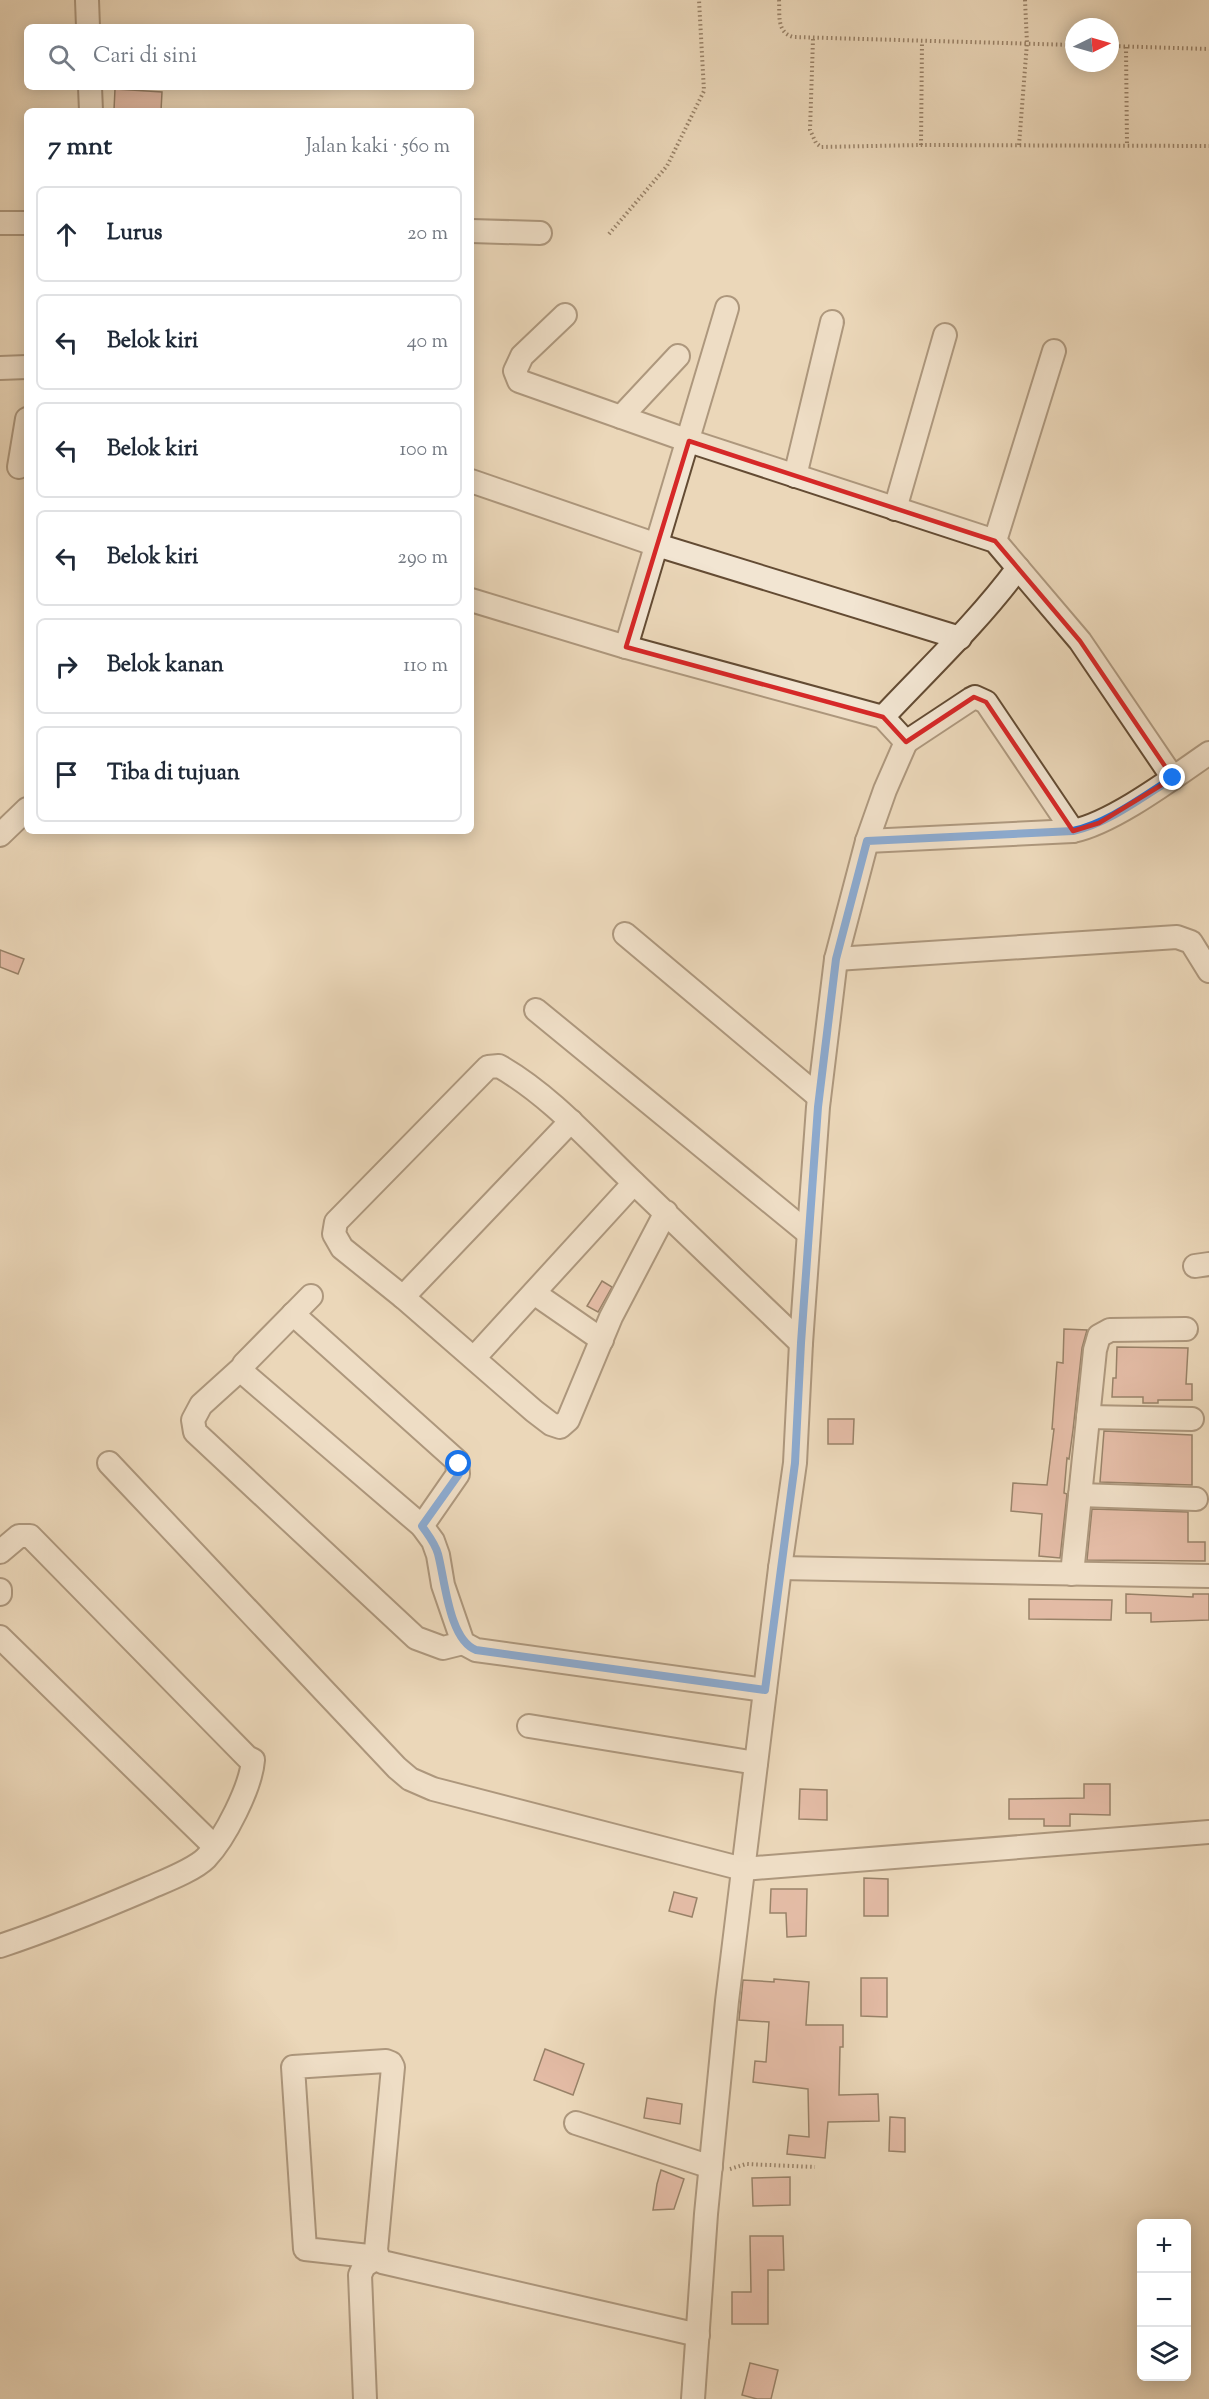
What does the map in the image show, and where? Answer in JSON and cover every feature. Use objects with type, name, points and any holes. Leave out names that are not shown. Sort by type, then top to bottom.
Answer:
[{"type":"street","points":[[87,0],[88,24]]},
{"type":"street","points":[[90,90],[91,108]]},
{"type":"street","points":[[0,223],[24,223]]},
{"type":"street","points":[[474,231],[540,233]]},
{"type":"street","points":[[626,646],[727,308]]},
{"type":"street","points":[[565,315],[522,356],[515,371],[519,381],[689,441],[995,541],[1080,640],[1173,778]]},
{"type":"street","points":[[795,476],[832,322]]},
{"type":"street","points":[[895,509],[945,334]]},
{"type":"street","points":[[995,541],[1054,351]]},
{"type":"street","points":[[621,417],[678,356]]},
{"type":"street","points":[[0,368],[24,367]]},
{"type":"street","points":[[18,467],[24,435]]},
{"type":"street","points":[[474,482],[657,545],[960,638]]},
{"type":"street","points":[[883,717],[960,638],[1018,568]]},
{"type":"street","points":[[474,601],[626,646],[883,717],[906,742]]},
{"type":"street","points":[[693,2399],[711,2167],[743,1869],[795,1463],[808,1233],[819,1097],[836,959],[867,841],[885,790],[906,742],[971,699],[986,702],[1073,831]]},
{"type":"street","points":[[867,841],[1073,831],[1099,823],[1209,753]]},
{"type":"street","points":[[0,835],[24,812]]},
{"type":"street","points":[[625,934],[819,1097]]},
{"type":"street","points":[[836,959],[1177,937],[1191,942],[1209,971]]},
{"type":"street","points":[[536,1010],[808,1233]]},
{"type":"street","points":[[666,1212],[611,1317],[568,1420],[563,1426],[550,1424],[338,1244],[334,1234],[336,1222],[490,1065],[499,1066],[506,1069],[571,1121],[634,1184],[666,1212],[801,1343]]},
{"type":"street","points":[[403,1297],[571,1121]]},
{"type":"street","points":[[474,1358],[634,1184]]},
{"type":"street","points":[[534,1293],[602,1340]]},
{"type":"street","points":[[311,1296],[243,1367],[201,1404],[193,1420],[195,1432],[416,1638],[443,1648],[463,1643],[476,1650],[765,1690]]},
{"type":"street","points":[[293,1314],[457,1461],[459,1474],[422,1526]]},
{"type":"street","points":[[1072,1574],[1095,1350],[1102,1333],[1110,1330],[1186,1329]]},
{"type":"street","points":[[243,1367],[247,1376],[422,1526],[435,1548],[443,1585],[463,1643]]},
{"type":"street","points":[[1088,1417],[1192,1419]]},
{"type":"street","points":[[109,1463],[397,1768],[410,1779],[433,1790],[743,1869],[1209,1832]]},
{"type":"street","points":[[1080,1495],[1196,1498]]},
{"type":"street","points":[[0,1552],[19,1536],[30,1536],[247,1757],[253,1760],[252,1773],[234,1815],[205,1859],[171,1879],[74,1921],[0,1946]]},
{"type":"street","points":[[780,1568],[1209,1576]]},
{"type":"street","points":[[0,1637],[214,1846]]},
{"type":"street","points":[[529,1726],[756,1763]]},
{"type":"street","points":[[378,2258],[305,2249],[293,2067],[386,2061],[393,2067],[376,2250],[382,2262],[389,2266],[698,2335]]},
{"type":"street","points":[[576,2123],[711,2167]]},
{"type":"street","points":[[365,2399],[360,2275],[364,2266],[378,2258]]},
{"type":"path","points":[[609,234],[668,166],[704,91],[699,0]]},
{"type":"path","points":[[779,0],[780,24],[783,32],[793,38],[1065,45]]},
{"type":"path","points":[[1019,145],[1027,43],[1025,0]]},
{"type":"path","points":[[813,39],[810,130],[816,143],[821,147],[1209,146]]},
{"type":"path","points":[[921,145],[922,42]]},
{"type":"path","points":[[1119,47],[1209,49]]},
{"type":"path","points":[[1126,47],[1127,146]]},
{"type":"path","points":[[711,2167],[731,2169],[746,2164],[815,2167]]},
{"type":"highlighted area","points":[[689,441],[995,541],[1080,641],[1173,778],[1099,823],[1073,831],[986,702],[974,697],[906,742],[883,717],[626,647]]},
{"type":"building","points":[[115,90],[162,92],[161,108],[114,108]]},
{"type":"building","points":[[0,950],[24,959],[18,974],[0,967]]},
{"type":"building","points":[[602,1281],[612,1287],[598,1312],[587,1306]]},
{"type":"building","points":[[1064,1329],[1087,1330],[1082,1348],[1069,1459],[1067,1458],[1064,1493],[1067,1494],[1060,1558],[1039,1556],[1042,1514],[1011,1511],[1013,1483],[1047,1485],[1054,1429],[1052,1429],[1057,1362],[1063,1363]]},
{"type":"building","points":[[1117,1347],[1188,1348],[1186,1384],[1192,1384],[1192,1400],[1158,1400],[1158,1403],[1143,1403],[1143,1397],[1112,1397],[1113,1378],[1116,1378]]},
{"type":"building","points":[[828,1419],[854,1419],[853,1444],[828,1444]]},
{"type":"building","points":[[1104,1431],[1192,1435],[1192,1485],[1100,1482]]},
{"type":"building","points":[[1092,1509],[1188,1512],[1188,1542],[1205,1542],[1205,1561],[1087,1560]]},
{"type":"building","points":[[1126,1594],[1193,1597],[1193,1594],[1209,1594],[1209,1620],[1151,1622],[1151,1613],[1126,1613]]},
{"type":"building","points":[[1029,1599],[1112,1600],[1111,1620],[1029,1619]]},
{"type":"building","points":[[1084,1784],[1110,1784],[1110,1815],[1070,1814],[1070,1826],[1044,1826],[1044,1819],[1009,1819],[1009,1799],[1084,1798]]},
{"type":"building","points":[[800,1789],[827,1790],[827,1820],[799,1819]]},
{"type":"building","points":[[864,1878],[888,1879],[888,1916],[864,1916]]},
{"type":"building","points":[[771,1889],[807,1889],[806,1936],[787,1937],[786,1913],[770,1913]]},
{"type":"building","points":[[674,1892],[697,1898],[692,1917],[669,1911]]},
{"type":"building","points":[[861,1978],[887,1978],[887,2017],[861,2016]]},
{"type":"building","points":[[774,1979],[809,1982],[806,2025],[843,2025],[839,2095],[878,2094],[879,2121],[828,2122],[825,2158],[787,2154],[789,2135],[809,2137],[808,2089],[753,2082],[755,2061],[766,2062],[769,2022],[739,2020],[743,1980],[774,1982]]},
{"type":"building","points":[[545,2049],[584,2064],[573,2095],[534,2080]]},
{"type":"building","points":[[647,2098],[682,2104],[680,2124],[644,2118]]},
{"type":"building","points":[[890,2117],[905,2118],[905,2152],[889,2151]]},
{"type":"building","points":[[661,2170],[684,2179],[674,2209],[653,2210]]},
{"type":"building","points":[[790,2177],[790,2205],[753,2206],[752,2178]]},
{"type":"building","points":[[750,2236],[783,2236],[784,2270],[768,2270],[768,2324],[732,2324],[732,2292],[751,2292]]},
{"type":"building","points":[[750,2363],[778,2370],[771,2399],[757,2399],[742,2395]]},
{"type":"route","points":[[459,1464],[459,1474],[422,1526],[433,1541],[443,1585],[460,1636],[469,1648],[765,1690],[795,1463],[808,1233],[818,1107],[836,959],[867,841],[1073,831],[1099,823],[1173,778]]}]
